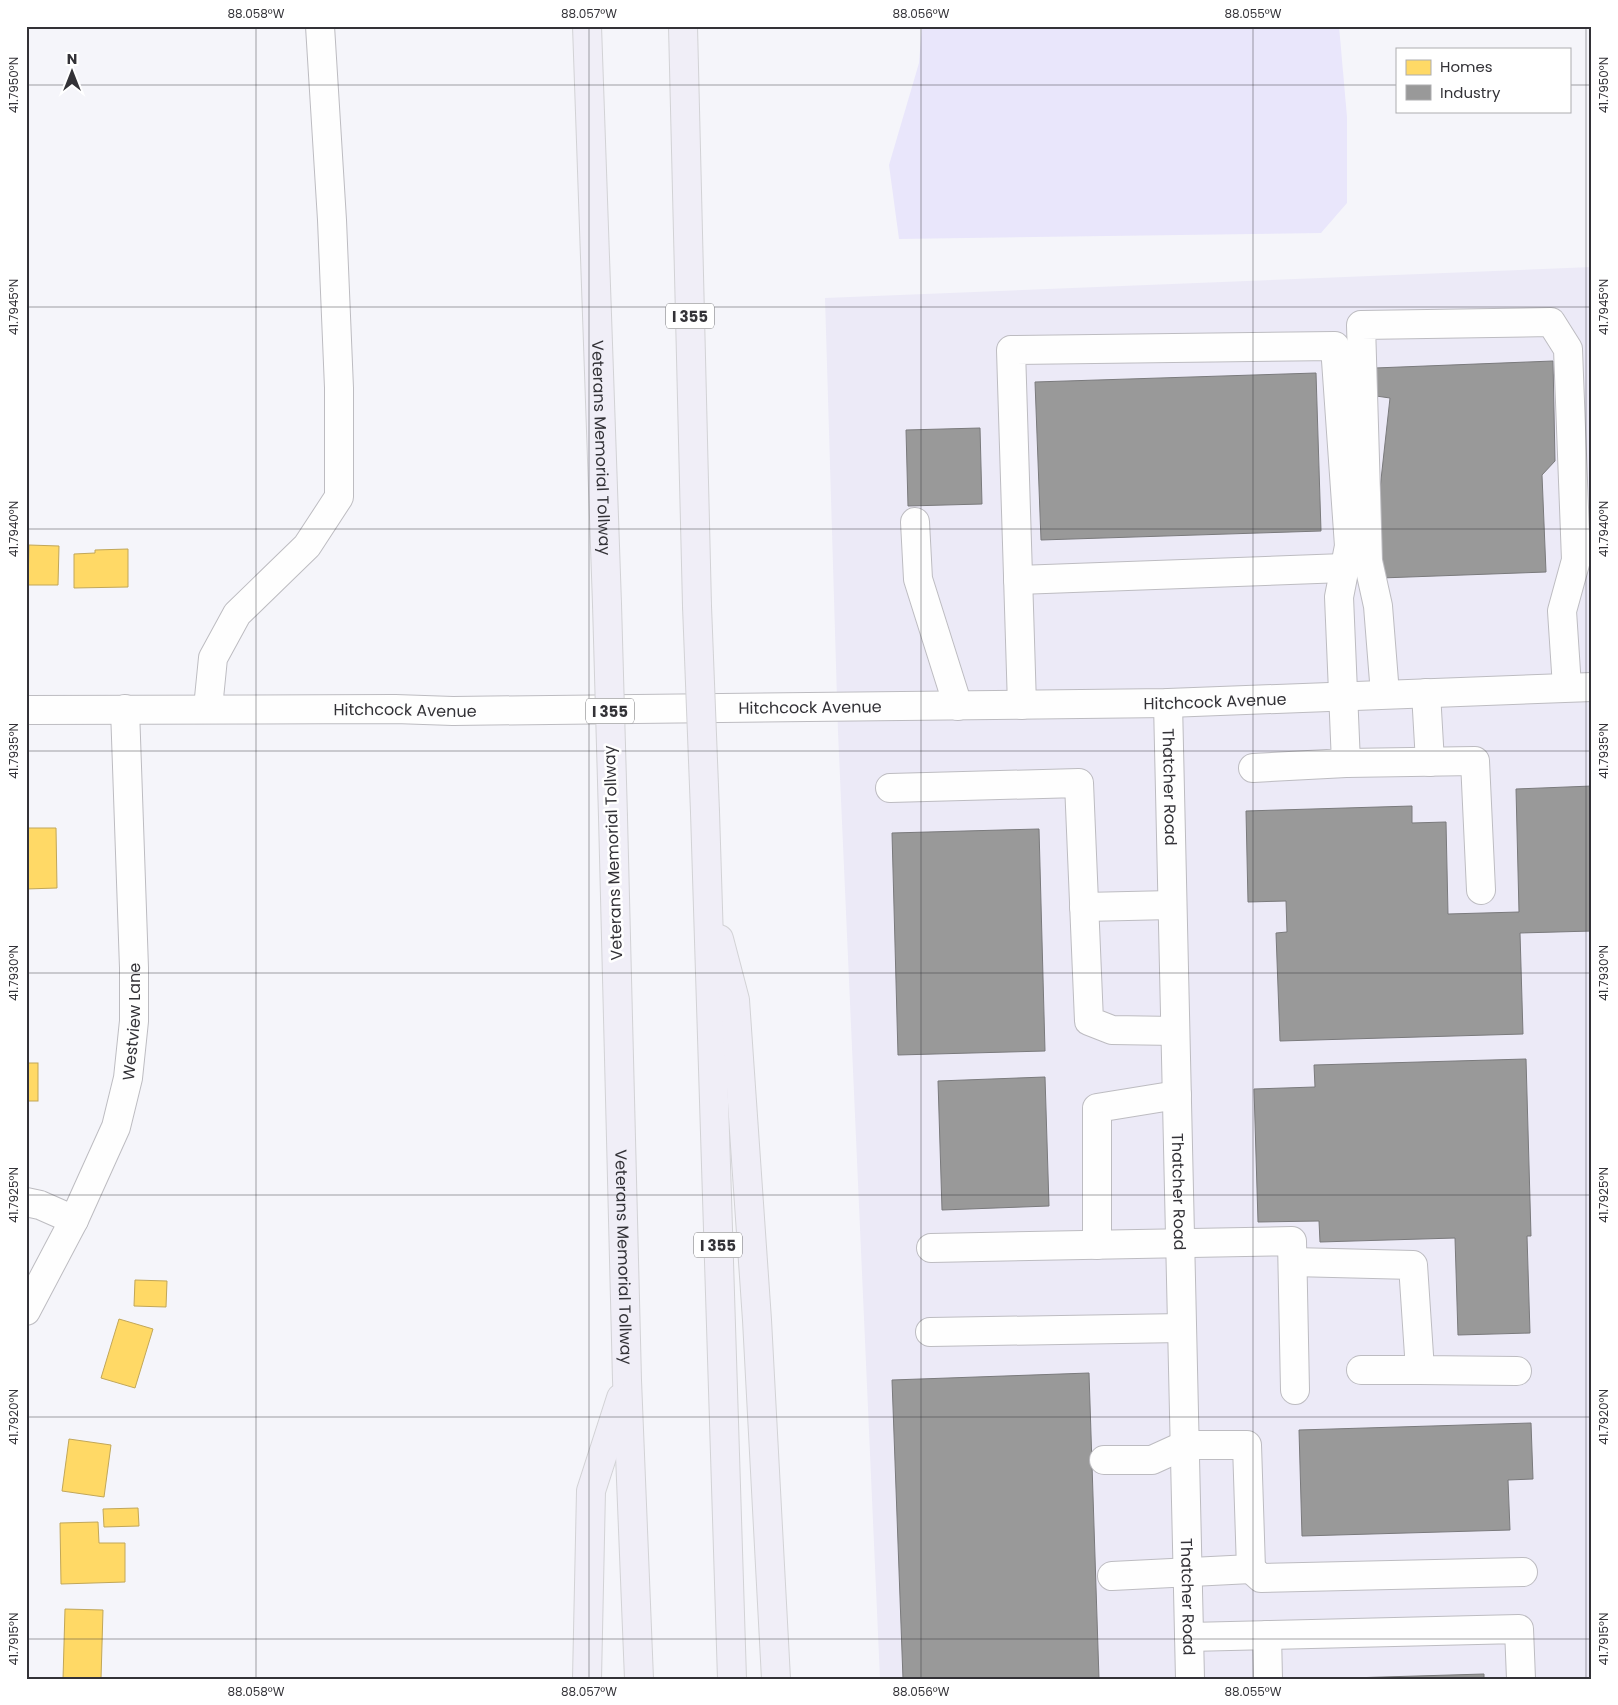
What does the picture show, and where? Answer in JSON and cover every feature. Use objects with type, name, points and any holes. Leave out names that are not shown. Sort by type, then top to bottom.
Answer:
[{"type":"highway","name":"Veterans Memorial Tollway","points":[[587,26],[607,604],[627,1380],[639,1679]]},
{"type":"highway","name":"I 355","points":[[683,26],[697,606],[732,1679]]},
{"type":"highway","points":[[707,891],[735,1000],[757,1320],[776,1679]]},
{"type":"highway","points":[[587,1679],[591,1492],[627,1380]]},
{"type":"street","points":[[208,708],[213,658],[237,614],[307,546],[339,497],[338,388],[332,220],[320,26]]},
{"type":"street","points":[[1385,694],[1378,606],[1368,561],[1361,325],[1551,322],[1568,349],[1576,560],[1562,612],[1579,687]]},
{"type":"street","points":[[1022,705],[1011,350],[1335,346],[1349,546],[1339,597],[1346,763]]},
{"type":"street","points":[[915,522],[918,579],[958,706]]},
{"type":"street","points":[[1018,580],[1344,568]]},
{"type":"street","name":"Hitchcock Avenue","points":[[26,710],[208,708],[453,711],[1168,703],[1579,687]]},
{"type":"street","points":[[1426,693],[1430,762]]},
{"type":"street","name":"Thatcher Road","points":[[1168,703],[1190,1679]]},
{"type":"street","name":"Westview Lane","points":[[26,1311],[74,1220],[116,1127],[128,1078],[134,1021],[125,709]]},
{"type":"street","points":[[1253,768],[1346,763],[1475,761],[1481,890]]},
{"type":"street","points":[[890,788],[1079,783],[1089,1021],[1112,1030],[1175,1031]]},
{"type":"street","points":[[1084,907],[1172,905]]},
{"type":"street","points":[[1097,1245],[1097,1108],[1177,1095]]},
{"type":"street","points":[[26,1202],[40,1205],[74,1220]]},
{"type":"street","points":[[931,1248],[1292,1241],[1295,1390]]},
{"type":"street","points":[[1293,1262],[1413,1266],[1420,1370]]},
{"type":"street","points":[[930,1332],[1182,1328]]},
{"type":"street","points":[[1361,1370],[1517,1371]]},
{"type":"street","points":[[1104,1460],[1152,1460],[1185,1445],[1247,1445],[1251,1569]]},
{"type":"street","points":[[1112,1576],[1251,1569],[1261,1578],[1523,1572]]},
{"type":"street","points":[[1190,1637],[1519,1629],[1521,1679]]},
{"type":"street","points":[[1266,1635],[1268,1679]]},
{"type":"shaded area","points":[[922,26],[1339,26],[1347,117],[1347,203],[1321,233],[899,239],[889,165],[919,63]]},
{"type":"shaded area","points":[[1592,267],[1592,1679],[880,1679],[838,732],[825,298]]},
{"type":"building: Homes","points":[[29,545],[59,546],[58,585],[28,585]]},
{"type":"building: Homes","points":[[128,549],[128,587],[74,588],[74,554],[95,553],[95,550]]},
{"type":"building: Homes","points":[[26,828],[56,828],[57,888],[26,889]]},
{"type":"building: Homes","points":[[26,1063],[38,1063],[38,1101],[26,1101]]},
{"type":"building: Homes","points":[[135,1280],[167,1281],[166,1307],[134,1306]]},
{"type":"building: Homes","points":[[119,1319],[153,1329],[135,1388],[101,1378]]},
{"type":"building: Homes","points":[[69,1439],[111,1445],[104,1497],[62,1491]]},
{"type":"building: Homes","points":[[138,1508],[139,1526],[104,1527],[103,1509]]},
{"type":"building: Homes","points":[[98,1522],[99,1543],[125,1543],[125,1582],[61,1584],[60,1523]]},
{"type":"building: Homes","points":[[65,1609],[103,1610],[101,1679],[63,1679]]},
{"type":"building: Industry","points":[[1553,361],[1555,461],[1542,475],[1546,572],[1381,578],[1378,507],[1390,398],[1376,396],[1375,368]]},
{"type":"building: Industry","points":[[1316,373],[1321,531],[1041,540],[1035,382]]},
{"type":"building: Industry","points":[[980,428],[982,504],[908,506],[906,430]]},
{"type":"building: Industry","points":[[1592,786],[1592,931],[1520,933],[1523,1034],[1280,1041],[1276,933],[1287,932],[1286,901],[1248,902],[1246,811],[1412,806],[1412,823],[1446,822],[1448,914],[1519,912],[1516,789]]},
{"type":"building: Industry","points":[[1039,829],[1045,1051],[898,1055],[892,833]]},
{"type":"building: Industry","points":[[1526,1059],[1531,1236],[1527,1236],[1530,1333],[1458,1335],[1455,1238],[1320,1242],[1319,1221],[1258,1222],[1254,1089],[1315,1087],[1314,1065]]},
{"type":"building: Industry","points":[[1045,1077],[1049,1206],[942,1210],[938,1081]]},
{"type":"building: Industry","points":[[1089,1373],[1099,1679],[903,1679],[892,1380]]},
{"type":"building: Industry","points":[[1531,1423],[1533,1479],[1508,1480],[1510,1530],[1302,1536],[1299,1430]]},
{"type":"building: Industry","points":[[1484,1674],[1484,1679],[1316,1679]]}]
